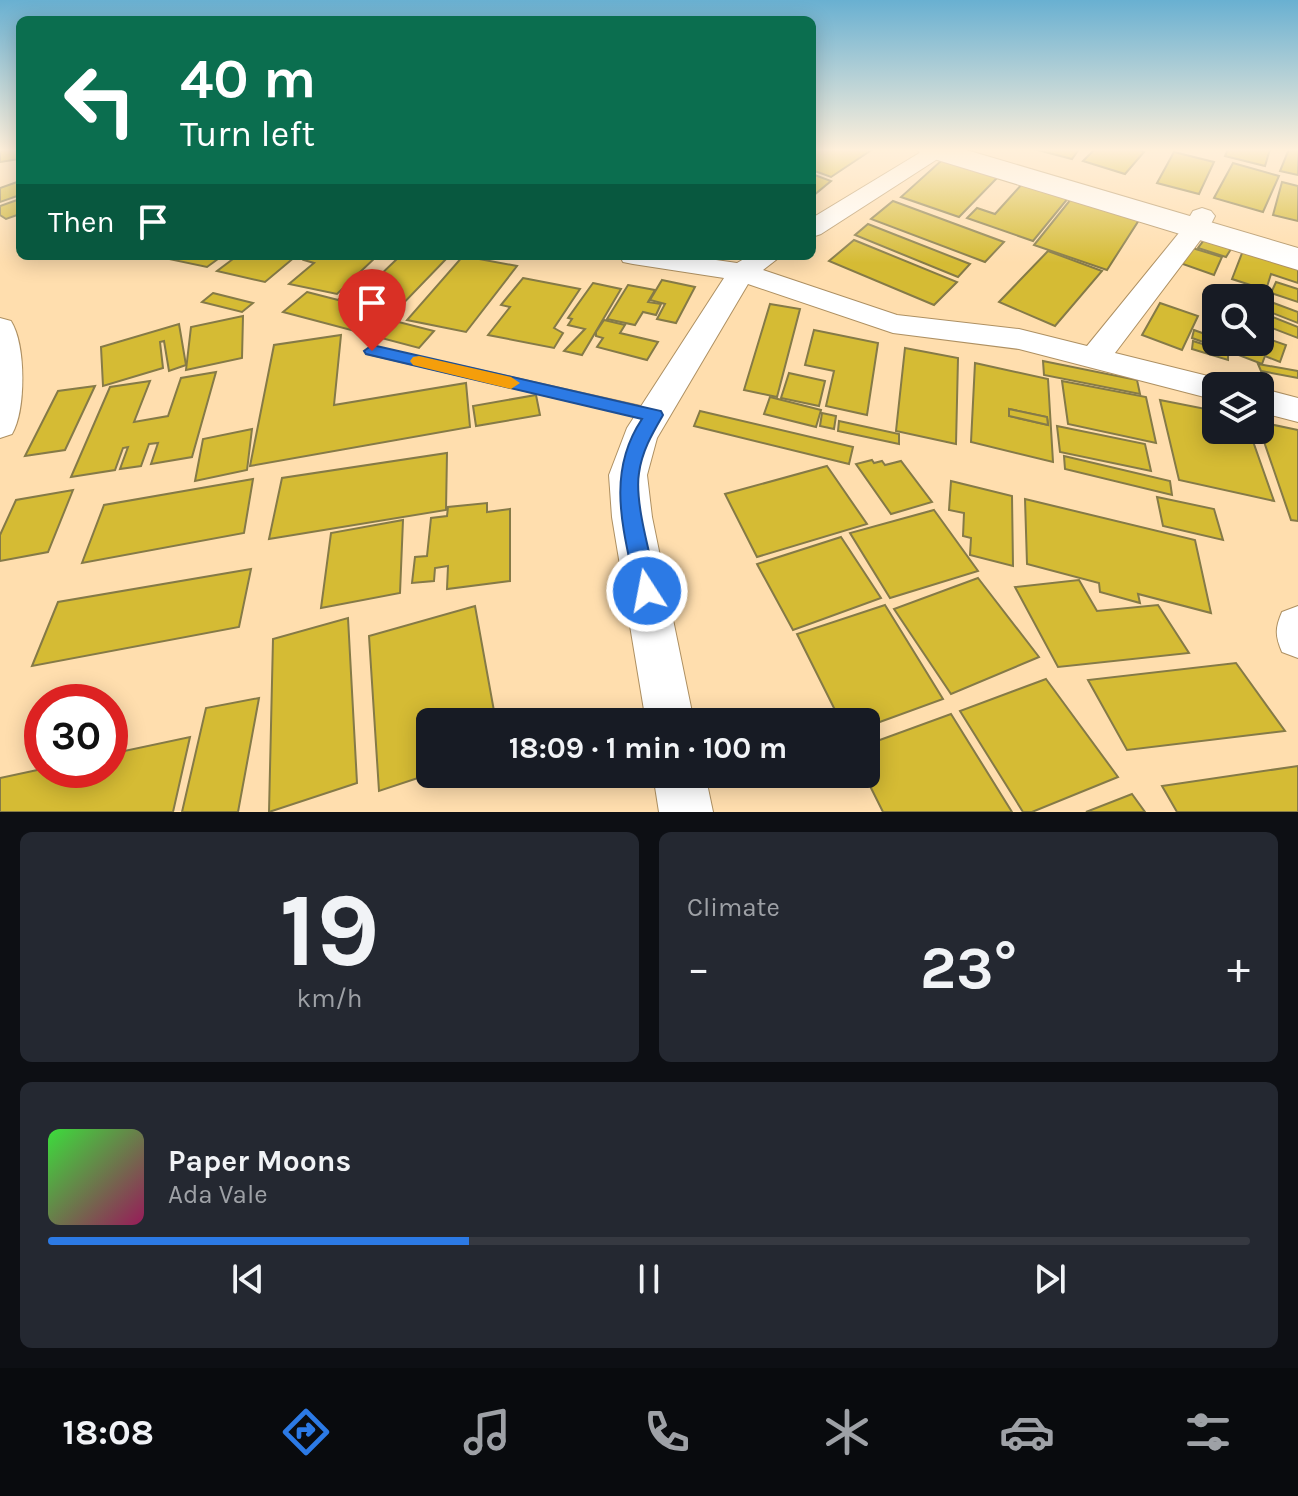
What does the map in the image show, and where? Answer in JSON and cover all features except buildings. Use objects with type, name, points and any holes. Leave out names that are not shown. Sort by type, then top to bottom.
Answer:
[{"type":"main road","points":[[1069,187],[1199,223],[1298,244]]},
{"type":"main road","points":[[1089,187],[1298,259]]},
{"type":"street","points":[[816,226],[879,187]]},
{"type":"street","points":[[1095,357],[1199,223]]},
{"type":"street","points":[[694,260],[754,264],[893,324],[1019,339],[1202,385]]},
{"type":"street","points":[[667,708],[632,517],[628,475],[640,437],[754,264]]},
{"type":"street","points":[[0,328],[7,364],[0,425]]},
{"type":"street","points":[[1274,404],[1298,410]]},
{"type":"street","points":[[1298,627],[1298,637]]},
{"type":"street","points":[[682,788],[686,812]]},
{"type":"lane","points":[[372,351],[654,415]]},
{"type":"slow traffic","points":[[419,361],[511,383]]},
{"type":"route","points":[[372,351],[654,415],[640,437],[628,475],[632,517],[647,591]]}]
